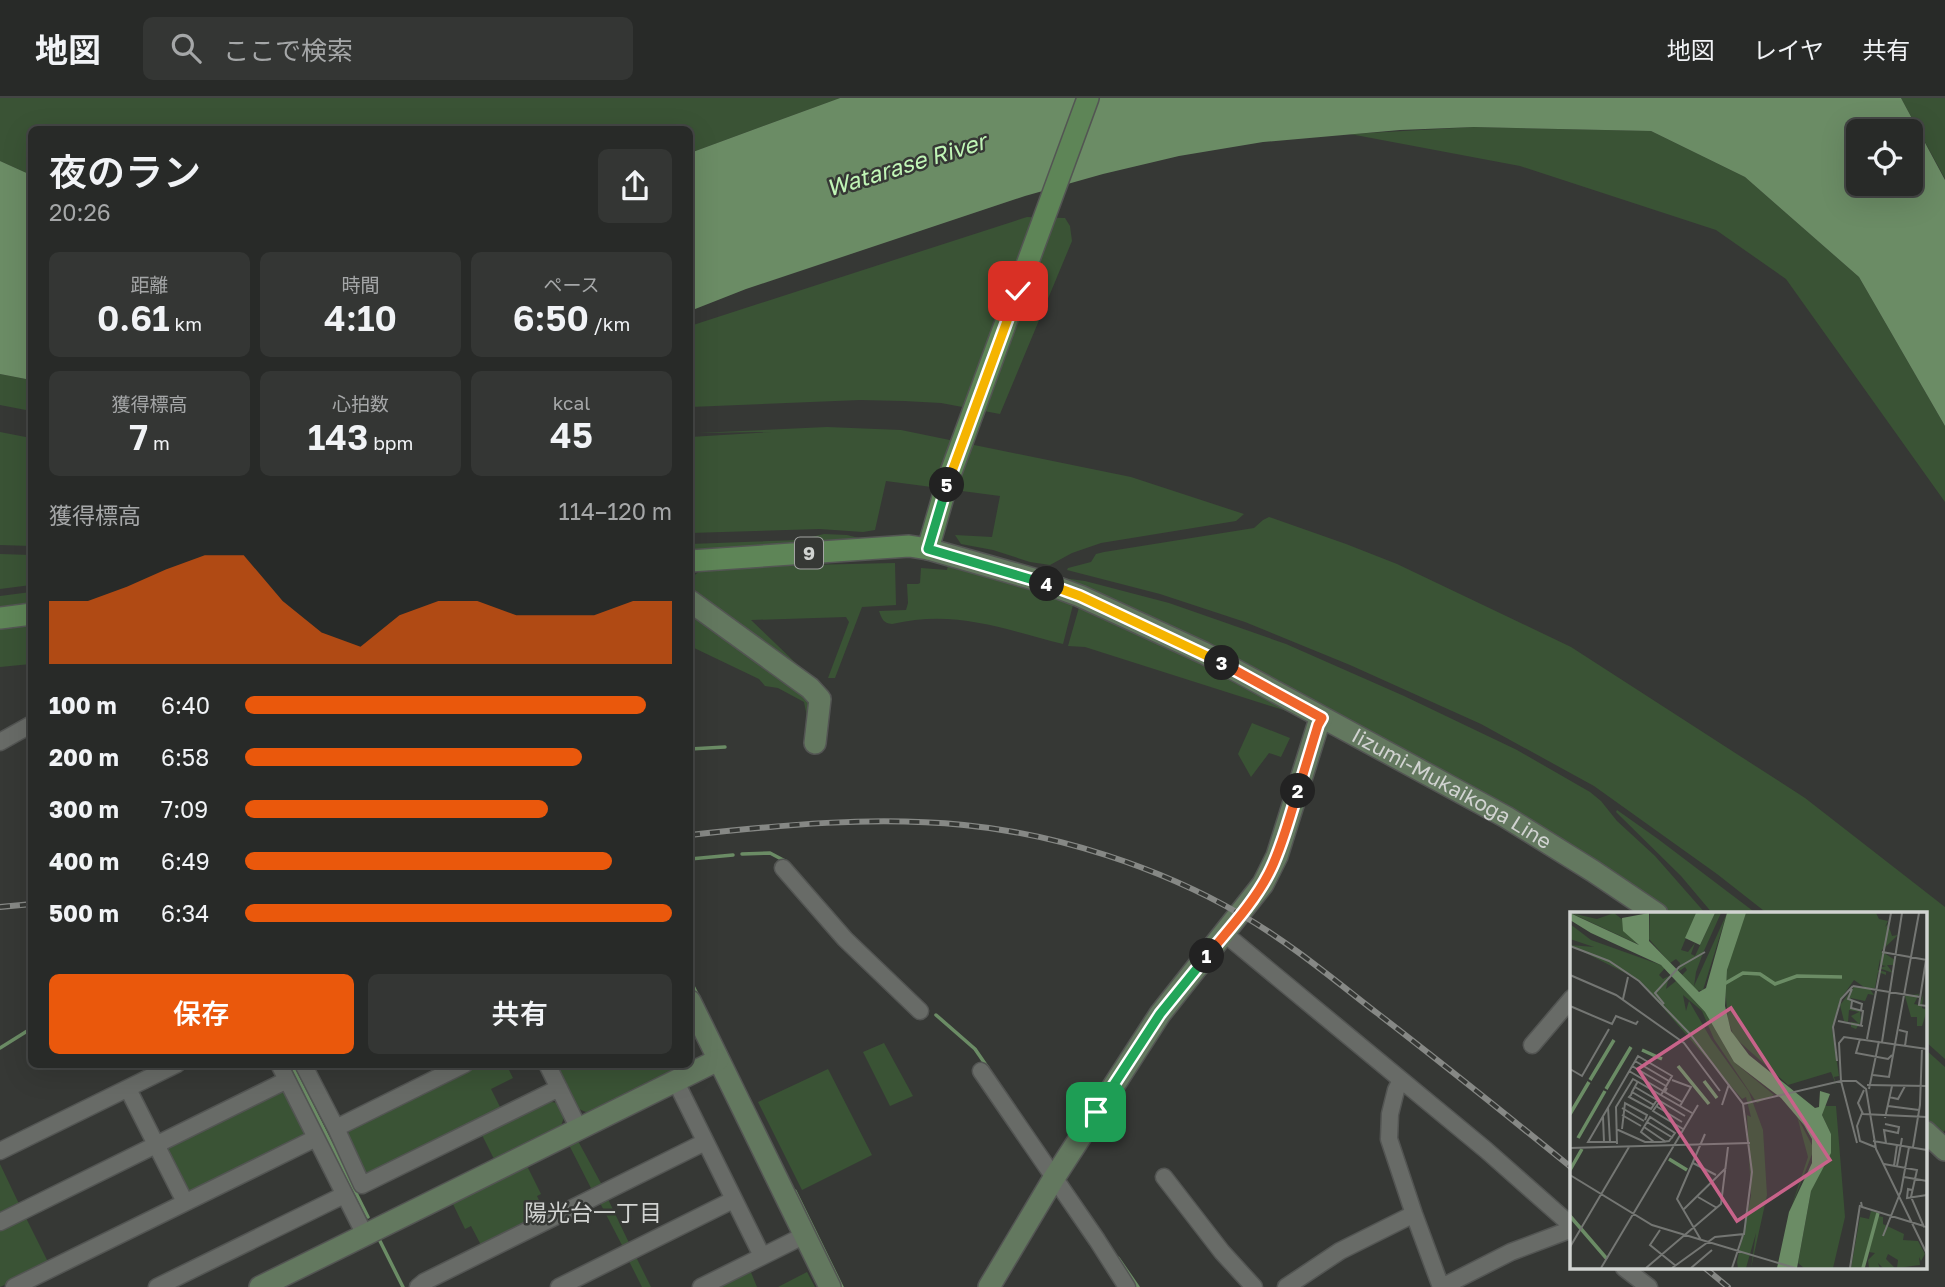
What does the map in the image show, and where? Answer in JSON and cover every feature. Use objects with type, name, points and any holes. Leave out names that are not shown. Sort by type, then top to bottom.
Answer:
[{"type":"main road","points":[[930,539],[947,483],[1088,98]]},
{"type":"main road","name":"9","points":[[693,561],[909,546],[930,539]]},
{"type":"main road","points":[[0,618],[28,614]]},
{"type":"street","name":"Iizumi-Mukaikoga Line","points":[[930,539],[1080,596],[1204,653],[1506,817],[1647,911]]},
{"type":"street","points":[[693,603],[810,688],[820,699],[815,743]]},
{"type":"street","points":[[989,1287],[1054,1178],[1160,1014],[1263,884],[1273,864],[1322,718]]},
{"type":"street","points":[[0,742],[28,726]]},
{"type":"street","points":[[783,868],[845,940],[920,1011]]},
{"type":"street","points":[[1225,934],[1486,1150],[1570,1226]]},
{"type":"street","points":[[1532,1045],[1570,1000]]},
{"type":"street","points":[[693,1007],[830,1287]]},
{"type":"street","points":[[260,1287],[718,1060]]},
{"type":"street","points":[[0,1151],[169,1068]]},
{"type":"street","points":[[281,1068],[365,1235]]},
{"type":"street","points":[[310,1068],[362,1185],[559,1088]]},
{"type":"street","points":[[336,1128],[446,1068]]},
{"type":"street","points":[[549,1068],[579,1129]]},
{"type":"street","points":[[981,1071],[1127,1287]]},
{"type":"street","points":[[0,1222],[287,1080]]},
{"type":"street","points":[[1401,1080],[1390,1114],[1390,1139],[1414,1214],[1442,1287],[1511,1252],[1570,1229]]},
{"type":"street","points":[[676,1082],[762,1256]]},
{"type":"street","points":[[128,1089],[185,1202]]},
{"type":"street","points":[[1927,1133],[1945,1150]]},
{"type":"street","points":[[14,1287],[316,1138]]},
{"type":"street","points":[[418,1287],[705,1142]]},
{"type":"street","points":[[1164,1177],[1222,1252],[1254,1287]]},
{"type":"street","points":[[158,1287],[344,1195]]},
{"type":"street","points":[[559,1287],[733,1200]]},
{"type":"street","points":[[1286,1287],[1340,1251],[1414,1214]]},
{"type":"street","points":[[701,1287],[806,1236]]},
{"type":"street","points":[[1627,1270],[1649,1287]]},
{"type":"shaded area","points":[[0,98],[840,98],[693,152],[693,126],[28,126],[28,174],[0,161]]},
{"type":"shaded area","points":[[1901,98],[1945,98],[1945,180],[1923,138],[1923,119],[1912,119]]},
{"type":"shaded area","points":[[1474,127],[1651,131],[1745,177],[1859,277],[1945,426],[1945,502],[1786,279],[1716,230],[1520,166],[1350,134]]},
{"type":"shaded area","points":[[1027,217],[1065,218],[1070,226],[1072,241],[1000,414],[941,403],[904,401],[860,400],[693,407],[693,325]]},
{"type":"shaded area","points":[[0,374],[28,379],[28,410],[0,405]]},
{"type":"shaded area","points":[[827,427],[901,430],[1131,477],[1244,514],[1236,521],[1101,543],[1072,553],[1050,565],[961,544],[955,535],[992,537],[1000,496],[886,481],[875,530],[693,533],[693,437],[772,432],[697,433]]},
{"type":"shaded area","points":[[0,432],[28,437],[28,546],[0,545]]},
{"type":"shaded area","points":[[1269,517],[1397,564],[1571,647],[1805,798],[1945,907],[1945,1059],[1927,1043],[1927,912],[1765,912],[1594,786],[1481,724],[1350,665],[1245,622],[1160,594],[1067,570],[1091,562],[1096,554],[1254,528]]},
{"type":"shaded area","points":[[824,534],[859,538],[693,552],[693,544],[799,540]]},
{"type":"shaded area","points":[[0,554],[28,555],[28,585],[0,589]]},
{"type":"shaded area","points":[[895,563],[896,605],[862,607],[835,678],[828,678],[849,622],[846,617],[751,620],[803,670],[802,673],[693,594],[695,575],[704,570],[724,567]]},
{"type":"shaded area","points":[[948,565],[1074,601],[1063,644],[999,627],[958,620],[915,620],[892,624],[883,620],[879,611],[906,610],[907,584],[920,583],[921,568],[947,570]]},
{"type":"shaded area","points":[[1055,577],[1085,581],[1169,603],[1286,644],[1517,750],[1601,801],[1704,912],[1665,912],[1638,894]]},
{"type":"shaded area","points":[[28,592],[28,608],[0,612],[0,596]]},
{"type":"shaded area","points":[[1080,604],[1151,636],[1302,716],[1085,647],[1068,646]]},
{"type":"shaded area","points":[[693,612],[811,701],[807,717],[804,702],[778,688],[765,686],[759,679],[693,647]]},
{"type":"shaded area","points":[[28,622],[28,664],[0,667],[0,626]]},
{"type":"shaded area","points":[[1252,723],[1290,738],[1281,757],[1269,753],[1251,777],[1238,754]]},
{"type":"shaded area","points":[[1617,810],[1658,839],[1754,912],[1711,912],[1681,876],[1616,812]]},
{"type":"shaded area","points":[[884,1043],[913,1096],[890,1106],[863,1052]]},
{"type":"shaded area","points":[[1927,1051],[1945,1067],[1945,1130],[1939,1137],[1927,1125]]},
{"type":"shaded area","points":[[468,1068],[508,1068],[513,1078],[491,1089],[502,1111],[372,1175],[362,1172],[346,1139],[351,1126]]},
{"type":"shaded area","points":[[559,1068],[679,1068],[588,1113],[579,1109]]},
{"type":"shaded area","points":[[828,1069],[872,1155],[802,1190],[758,1102]]},
{"type":"shaded area","points":[[278,1091],[288,1094],[305,1129],[302,1137],[193,1192],[184,1189],[167,1154],[170,1146]]},
{"type":"shaded area","points":[[547,1101],[557,1103],[564,1117],[561,1126],[494,1159],[481,1133]]},
{"type":"shaded area","points":[[578,1141],[603,1187],[593,1192],[569,1145]]},
{"type":"shaded area","points":[[0,1164],[20,1206],[0,1216]]},
{"type":"shaded area","points":[[527,1166],[541,1194],[537,1196],[546,1215],[482,1247],[471,1226],[465,1229],[453,1204]]},
{"type":"shaded area","points":[[607,1197],[630,1245],[624,1249],[599,1201]]},
{"type":"shaded area","points":[[25,1216],[49,1264],[0,1287],[0,1228]]},
{"type":"shaded area","points":[[635,1255],[651,1287],[642,1287],[628,1259]]},
{"type":"shaded area","points":[[750,1270],[757,1287],[715,1287]]},
{"type":"shaded area","points":[[807,1272],[815,1287],[778,1287]]},
{"type":"water","name":"Watarase River","points":[[840,98],[1901,98],[1912,119],[1846,119],[1846,196],[1923,196],[1923,139],[1945,180],[1945,426],[1859,277],[1745,177],[1651,131],[1474,127],[1400,130],[1263,142],[1179,156],[1025,196],[746,289],[693,310],[693,152]]},
{"type":"water","points":[[0,161],[28,174],[28,379],[0,374]]},
{"type":"waterway","points":[[693,749],[725,747]]},
{"type":"waterway","points":[[742,854],[770,853],[787,862]]},
{"type":"waterway","points":[[693,859],[733,855]]},
{"type":"waterway","points":[[693,986],[698,996]]},
{"type":"waterway","points":[[936,1015],[975,1049],[988,1068]]},
{"type":"waterway","points":[[0,1048],[28,1030]]},
{"type":"waterway","points":[[293,1068],[368,1217]]},
{"type":"waterway","points":[[795,1191],[842,1287]]},
{"type":"waterway","points":[[380,1241],[403,1287]]},
{"type":"waterway","points":[[1118,1258],[1138,1287]]},
{"type":"railway","points":[[693,835],[827,823],[930,822],[999,829],[1035,836],[1106,855],[1142,868],[1209,897],[1276,936],[1402,1032],[1570,1166]]},
{"type":"railway","points":[[0,907],[28,904]]},
{"type":"railway","points":[[1707,1270],[1728,1287]]},
{"type":"district","name":"陽光台一丁目","points":[[593,1213]]},
{"type":"route","points":[[1018,291],[947,483],[928,549],[1037,580],[1080,596],[1204,653],[1322,718],[1270,872],[1225,934],[1160,1014],[1096,1112]]}]
